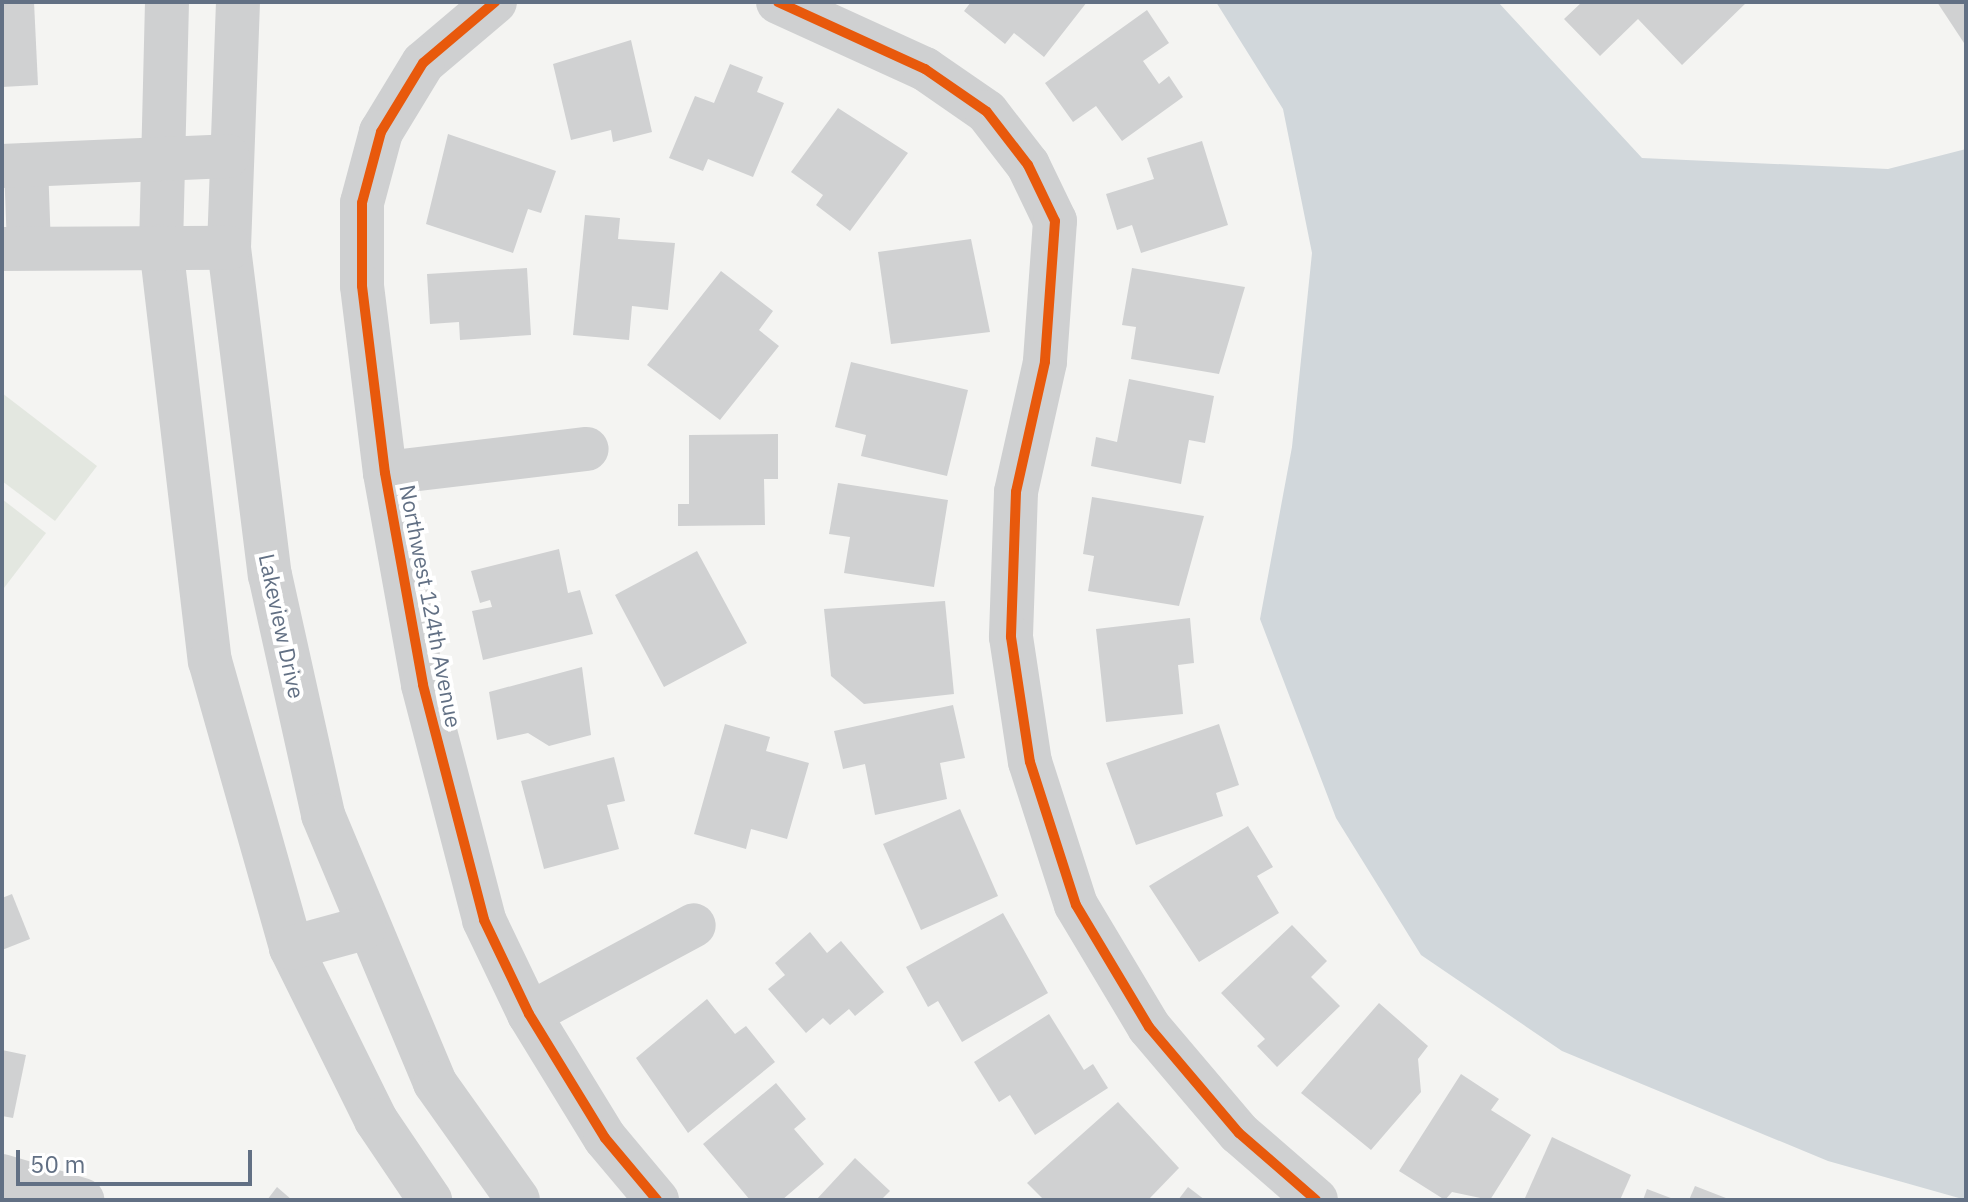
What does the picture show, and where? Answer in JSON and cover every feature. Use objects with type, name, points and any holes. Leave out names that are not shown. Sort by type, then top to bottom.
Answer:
[{"type":"street","points":[[167,2],[160,159],[161,246],[210,661],[291,948],[376,1120],[430,1200]]},
{"type":"street","name":"Lakeview Drive","points":[[238,2],[228,156],[229,248],[270,575],[323,815],[364,928],[435,1083],[518,1200]]},
{"type":"street","points":[[778,2],[925,69],[987,112],[1028,165],[1055,221],[1045,362],[1016,492],[1011,637],[1030,762],[1076,905],[1149,1027],[1239,1133],[1316,1200]]},
{"type":"street","name":"Northwest 124th Avenue","points":[[490,4],[423,63],[381,132],[362,203],[362,286],[385,473],[423,685],[484,920],[529,1014],[605,1138],[657,1200]]},
{"type":"street","points":[[228,156],[14,166],[16,249],[229,248]]},
{"type":"street","points":[[385,473],[587,449]]},
{"type":"street","points":[[529,1014],[694,925]]},
{"type":"street","points":[[291,948],[364,928]]},
{"type":"street","points":[[2,1176],[82,1200]]},
{"type":"shaded area","points":[[1216,2],[1498,2],[1642,158],[1888,169],[1966,149],[1966,1200],[1828,1161],[1562,1051],[1421,955],[1336,818],[1260,619],[1292,447],[1312,253],[1283,109]]},
{"type":"shaded area","points":[[2,393],[97,466],[55,521],[2,481]]},
{"type":"shaded area","points":[[2,499],[46,533],[4,588],[2,587]]},
{"type":"building","points":[[34,2],[38,85],[2,87],[2,3]]},
{"type":"building","points":[[971,2],[1087,2],[1044,57],[1014,33],[1005,44],[964,11]]},
{"type":"building","points":[[1582,2],[1747,2],[1682,65],[1638,19],[1600,56],[1564,19]]},
{"type":"building","points":[[1937,2],[1966,2],[1966,46]]},
{"type":"building","points":[[1147,10],[1169,43],[1143,61],[1159,84],[1169,76],[1183,97],[1122,141],[1096,106],[1073,122],[1045,83]]},
{"type":"building","points":[[631,40],[652,132],[613,142],[611,130],[571,140],[553,64]]},
{"type":"building","points":[[730,64],[763,77],[757,92],[784,103],[753,177],[708,159],[703,171],[669,158],[695,96],[714,103]]},
{"type":"building","points":[[838,108],[908,153],[850,231],[816,205],[823,195],[791,172]]},
{"type":"building","points":[[448,134],[556,171],[541,213],[528,209],[513,253],[426,224]]},
{"type":"building","points":[[1202,141],[1228,225],[1141,253],[1132,225],[1117,230],[1106,194],[1154,179],[1147,158]]},
{"type":"building","points":[[585,215],[620,218],[618,239],[675,243],[668,310],[632,306],[629,340],[573,335]]},
{"type":"building","points":[[971,239],[990,332],[891,344],[878,252]]},
{"type":"building","points":[[527,268],[531,335],[460,340],[459,322],[430,324],[427,274]]},
{"type":"building","points":[[1132,268],[1245,287],[1219,374],[1131,359],[1136,327],[1122,325]]},
{"type":"building","points":[[721,271],[773,311],[759,330],[779,346],[720,420],[647,365]]},
{"type":"building","points":[[851,362],[968,390],[947,476],[861,456],[866,435],[835,427]]},
{"type":"building","points":[[1129,379],[1214,396],[1205,443],[1189,440],[1181,484],[1091,466],[1096,437],[1117,442]]},
{"type":"building","points":[[778,434],[778,479],[764,479],[765,525],[678,526],[678,504],[689,504],[689,435]]},
{"type":"building","points":[[838,483],[948,500],[934,587],[844,573],[850,537],[829,534]]},
{"type":"building","points":[[1092,497],[1204,516],[1179,606],[1088,591],[1094,556],[1083,554]]},
{"type":"building","points":[[559,549],[568,593],[580,590],[593,634],[483,660],[472,611],[492,607],[490,600],[480,603],[471,571]]},
{"type":"building","points":[[697,551],[747,643],[664,687],[615,595]]},
{"type":"building","points":[[945,601],[954,694],[864,704],[831,676],[824,609]]},
{"type":"building","points":[[1190,618],[1194,663],[1178,665],[1183,714],[1106,722],[1096,629]]},
{"type":"building","points":[[582,667],[591,735],[549,746],[528,733],[497,740],[489,692]]},
{"type":"building","points":[[953,705],[965,758],[940,763],[947,799],[875,815],[865,764],[843,769],[834,731]]},
{"type":"building","points":[[725,724],[770,737],[766,751],[809,763],[787,839],[751,829],[746,849],[694,834]]},
{"type":"building","points":[[1219,724],[1239,785],[1216,793],[1223,816],[1136,845],[1106,763]]},
{"type":"building","points":[[614,757],[625,801],[607,805],[619,849],[544,869],[521,781]]},
{"type":"building","points":[[960,809],[998,896],[921,930],[883,844]]},
{"type":"building","points":[[1248,826],[1273,867],[1257,876],[1279,913],[1199,962],[1149,886]]},
{"type":"building","points":[[12,894],[30,939],[2,950],[2,898]]},
{"type":"building","points":[[1003,913],[1048,993],[962,1042],[938,1001],[928,1007],[906,967]]},
{"type":"building","points":[[1292,925],[1327,961],[1311,977],[1340,1006],[1277,1067],[1257,1046],[1265,1039],[1221,993]]},
{"type":"building","points":[[810,932],[827,953],[841,941],[884,992],[855,1016],[849,1009],[830,1025],[823,1018],[806,1033],[768,989],[785,975],[775,963]]},
{"type":"building","points":[[707,999],[735,1034],[746,1026],[775,1062],[688,1133],[636,1058]]},
{"type":"building","points":[[1379,1003],[1428,1046],[1418,1059],[1421,1092],[1371,1150],[1301,1093]]},
{"type":"building","points":[[1049,1014],[1084,1070],[1093,1064],[1108,1088],[1035,1135],[1010,1095],[999,1102],[974,1062]]},
{"type":"building","points":[[2,1050],[26,1055],[13,1118],[2,1116]]},
{"type":"building","points":[[1461,1074],[1499,1099],[1491,1110],[1531,1135],[1490,1200],[1452,1192],[1445,1200],[1399,1171]]},
{"type":"building","points":[[776,1083],[806,1119],[794,1129],[824,1164],[782,1200],[750,1200],[703,1144]]},
{"type":"building","points":[[1118,1102],[1179,1168],[1148,1200],[1044,1200],[1027,1183]]},
{"type":"building","points":[[1552,1137],[1631,1175],[1620,1200],[1525,1198]]},
{"type":"building","points":[[855,1158],[890,1191],[881,1200],[816,1200]]},
{"type":"building","points":[[1695,1186],[1731,1200],[1689,1200]]},
{"type":"building","points":[[277,1187],[292,1200],[267,1200]]},
{"type":"building","points":[[1188,1187],[1205,1200],[1178,1200]]},
{"type":"building","points":[[1647,1189],[1676,1200],[1643,1200]]},
{"type":"cycle path","points":[[495,2],[423,63],[381,132],[362,203],[362,286],[385,473],[423,685],[484,920],[529,1014],[605,1138],[657,1200]]},
{"type":"cycle path","points":[[778,2],[925,69],[987,112],[1028,165],[1055,221],[1045,362],[1016,492],[1011,637],[1030,762],[1076,905],[1149,1027],[1239,1133],[1316,1200]]}]
